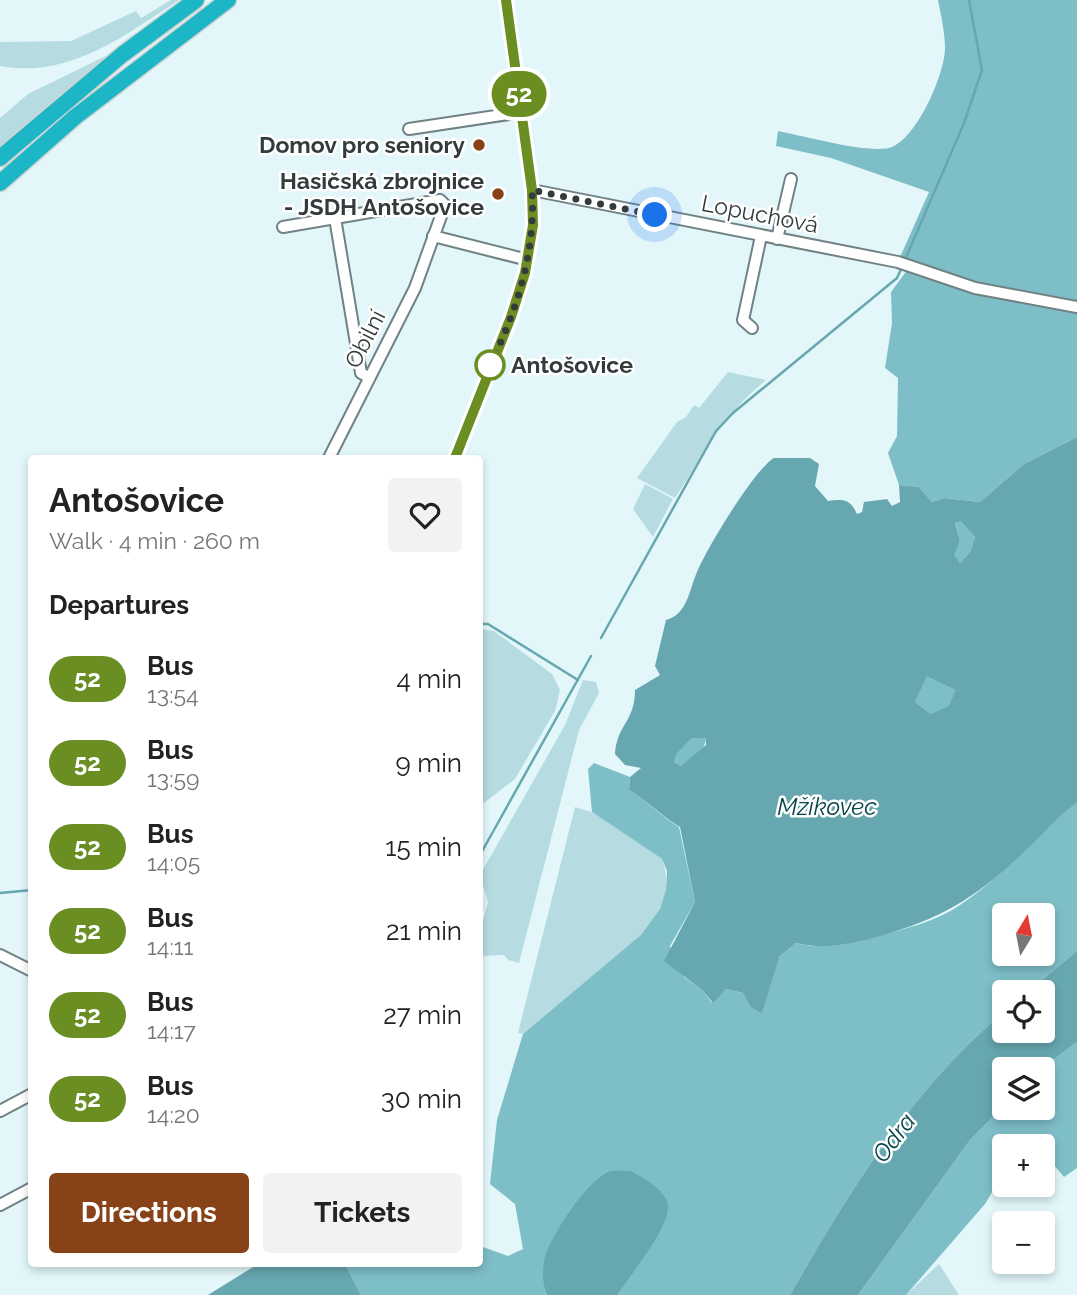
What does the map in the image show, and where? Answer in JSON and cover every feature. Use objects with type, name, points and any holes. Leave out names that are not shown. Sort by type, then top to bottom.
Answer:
[{"type":"highway","points":[[0,158],[123,54],[197,0]]},
{"type":"highway","points":[[0,183],[75,117],[228,0]]},
{"type":"street","points":[[456,455],[511,317],[528,260],[533,225],[532,190],[506,0]]},
{"type":"street","points":[[409,129],[522,109]]},
{"type":"street","points":[[777,239],[790,179]]},
{"type":"street","name":"Lopuchová","points":[[532,190],[898,262],[975,288],[1077,307]]},
{"type":"street","name":"Obilní","points":[[331,455],[368,377],[415,288],[445,205],[440,200],[335,218]]},
{"type":"street","points":[[283,227],[335,218],[361,373],[368,377]]},
{"type":"street","points":[[433,236],[528,260]]},
{"type":"street","points":[[751,328],[743,320],[761,236]]},
{"type":"street","points":[[0,955],[28,969]]},
{"type":"street","points":[[0,1111],[28,1096]]},
{"type":"street","points":[[0,1205],[28,1190]]},
{"type":"shaded area","points":[[171,0],[179,0],[116,40],[72,60],[25,68],[0,66],[0,42],[71,41],[136,11],[141,18]]},
{"type":"shaded area","points":[[938,0],[1077,0],[1077,437],[1024,464],[980,502],[944,498],[932,502],[919,487],[899,485],[888,453],[897,436],[898,378],[885,368],[892,323],[891,292],[908,269],[897,264],[929,192],[831,158],[776,146],[778,131],[865,148],[889,148],[899,143],[919,120],[940,74],[945,48]]},
{"type":"shaded area","points":[[116,51],[0,149],[0,118],[28,94]]},
{"type":"shaded area","points":[[728,372],[766,380],[727,419],[675,498],[637,478],[677,422],[686,417],[694,405],[699,408]]},
{"type":"shaded area","points":[[645,484],[673,499],[653,537],[633,509]]},
{"type":"shaded area","points":[[962,521],[975,537],[970,552],[960,563],[953,555],[960,541],[955,522]]},
{"type":"shaded area","points":[[483,629],[494,631],[552,674],[560,690],[555,711],[515,779],[483,804]]},
{"type":"shaded area","points":[[927,675],[955,690],[949,707],[931,714],[915,702]]},
{"type":"shaded area","points":[[583,680],[596,682],[599,693],[579,730],[519,963],[508,960],[504,955],[483,956],[483,921],[488,902],[483,885],[483,870],[565,725]]},
{"type":"shaded area","points":[[706,737],[704,747],[694,757],[681,766],[674,762],[675,754],[692,738]]},
{"type":"shaded area","points":[[594,763],[630,777],[629,790],[679,827],[695,902],[670,946],[684,977],[702,990],[712,1003],[726,989],[743,993],[750,1007],[762,1012],[780,956],[796,943],[826,946],[855,942],[941,916],[976,894],[1077,803],[1077,951],[1042,980],[992,980],[992,1023],[940,1074],[911,1108],[859,1180],[790,1295],[618,1295],[630,1274],[608,1172],[578,1202],[557,1236],[546,1275],[547,1295],[361,1295],[347,1267],[483,1267],[483,1247],[508,1256],[523,1249],[515,1204],[490,1184],[497,1120],[523,1034],[641,935],[660,909],[666,890],[667,871],[662,859],[592,812],[588,769]]},
{"type":"shaded area","points":[[575,807],[592,812],[662,859],[666,879],[664,899],[648,927],[616,960],[523,1034],[518,1033]]},
{"type":"shaded area","points":[[1077,1042],[1077,1168],[1064,1177],[1055,1166],[1055,1134],[992,1134],[992,1192],[985,1204],[906,1295],[858,1295],[970,1140],[992,1118],[1055,1120],[1055,1058]]},
{"type":"shaded area","points":[[939,1264],[959,1295],[906,1295]]},
{"type":"water","name":"Mžíkovec","points":[[1077,437],[1077,803],[992,880],[942,913],[903,929],[859,941],[828,946],[796,943],[780,956],[762,1013],[750,1007],[743,993],[726,989],[713,1003],[702,990],[664,961],[695,902],[680,827],[629,790],[630,777],[641,768],[625,765],[615,754],[619,736],[632,709],[635,690],[660,675],[655,666],[666,620],[683,607],[697,572],[720,529],[755,477],[774,458],[810,458],[819,464],[815,486],[828,501],[846,501],[857,514],[862,512],[864,502],[887,499],[892,506],[900,502],[899,485],[919,487],[932,502],[944,498],[980,502],[1024,464]],"holes":[[[961,521],[975,537],[970,552],[960,563],[954,555],[960,541],[955,523]],[[927,676],[955,690],[949,706],[931,714],[915,702]],[[692,738],[706,738],[706,745],[681,766],[674,762],[676,754]]]},
{"type":"water","name":"Odra","points":[[1077,951],[1077,1042],[1055,1058],[992,1057],[992,1118],[970,1140],[858,1295],[790,1295],[859,1180],[911,1108],[971,1042],[992,1023],[992,1043],[1055,1043],[1055,980],[1042,980]]},
{"type":"water","points":[[610,1171],[630,1171],[656,1187],[667,1201],[668,1211],[650,1249],[618,1295],[547,1295],[543,1279],[544,1262],[569,1212],[599,1178]]},
{"type":"water","points":[[253,1267],[347,1267],[361,1295],[208,1295]]},
{"type":"waterway","points":[[905,260],[964,123],[982,70],[969,0]]},
{"type":"waterway","points":[[601,638],[716,431],[733,413],[897,278],[902,267]]},
{"type":"waterway","points":[[483,624],[488,624],[578,680]]},
{"type":"waterway","points":[[483,850],[591,656]]},
{"type":"waterway","points":[[0,893],[28,890]]},
{"type":"bus line","name":"52","points":[[456,455],[520,292],[533,225],[532,190],[506,0]]},
{"type":"place","name":"Domov pro seniory","points":[[479,145]]},
{"type":"place","name":"Hasičská zbrojnice - JSDH Antošovice","points":[[498,194]]},
{"type":"place","name":"Antošovice","points":[[490,365]]},
{"type":"route","points":[[490,365],[511,317],[525,273],[533,225],[532,190],[655,215]]}]
